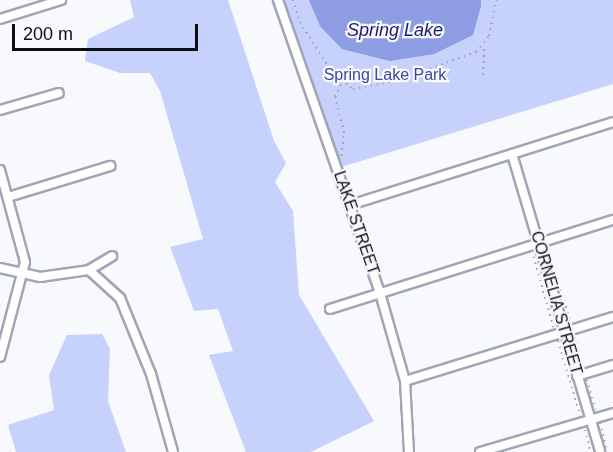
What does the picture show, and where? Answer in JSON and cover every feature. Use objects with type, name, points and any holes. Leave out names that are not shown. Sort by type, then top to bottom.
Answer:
[{"type":"street","points":[[0,20],[61,0]]},
{"type":"street","name":"LAKE STREET","points":[[278,0],[380,293],[405,381],[410,452]]},
{"type":"street","points":[[0,110],[59,93]]},
{"type":"street","points":[[350,205],[613,122]]},
{"type":"street","name":"CORNELIA STREET","points":[[512,154],[595,419],[600,452]]},
{"type":"street","points":[[8,197],[110,166]]},
{"type":"street","points":[[0,170],[25,262],[24,274],[0,357]]},
{"type":"street","points":[[330,309],[613,220]]},
{"type":"street","points":[[0,268],[40,278],[89,270],[112,256]]},
{"type":"street","points":[[89,270],[126,309],[173,452]]},
{"type":"street","points":[[405,381],[613,317]]},
{"type":"street","points":[[581,374],[613,365]]},
{"type":"street","points":[[480,452],[613,413]]},
{"type":"path","points":[[294,0],[300,22],[341,83],[360,88],[396,81],[484,46]]},
{"type":"path","points":[[483,75],[484,46],[492,28],[496,0]]},
{"type":"path","points":[[340,156],[345,133],[334,97],[341,83]]},
{"type":"path","points":[[549,249],[581,374],[595,419],[609,452]]},
{"type":"green space","points":[[130,0],[228,0],[274,141],[286,163],[275,182],[293,211],[299,295],[374,421],[311,452],[246,452],[209,355],[233,351],[218,309],[194,311],[170,247],[203,239],[160,91],[150,73],[120,73],[85,61],[88,39],[134,17]]},
{"type":"green space","name":"Spring Lake Park","points":[[278,0],[613,0],[613,84],[338,168]]},
{"type":"green space","points":[[102,334],[110,349],[108,401],[126,452],[16,452],[8,425],[54,410],[49,375],[67,335]]},
{"type":"water","name":"Spring Lake","points":[[309,0],[481,0],[481,6],[473,35],[434,54],[390,61],[342,49],[320,26]]}]
